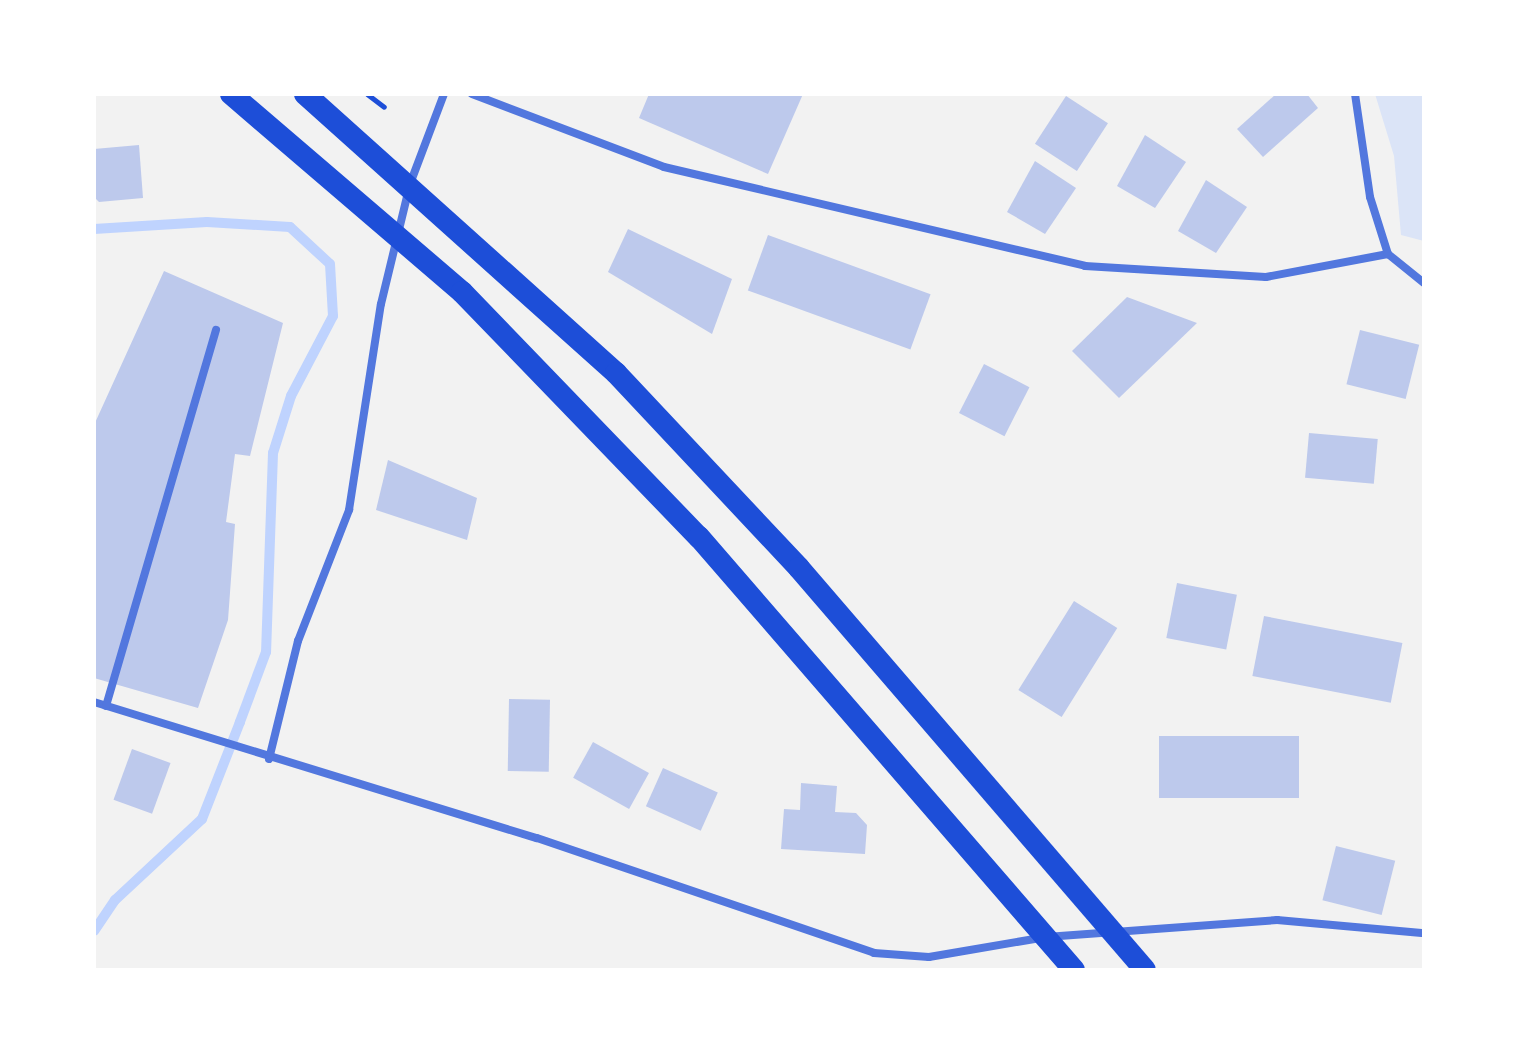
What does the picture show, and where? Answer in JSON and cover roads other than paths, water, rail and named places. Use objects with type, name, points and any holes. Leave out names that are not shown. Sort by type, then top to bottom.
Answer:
[{"type":"highway","points":[[231,94],[462,292],[699,537],[1074,970]]},
{"type":"highway","points":[[305,94],[410,184],[638,395],[799,568],[1145,970]]},
{"type":"street","points":[[269,759],[298,641],[349,510],[381,304],[410,184],[444,94]]},
{"type":"street","points":[[472,94],[664,167],[1085,266],[1266,277],[1388,254]]},
{"type":"street","points":[[1355,94],[1370,197],[1388,254],[1424,283]]},
{"type":"street","points":[[106,706],[216,330]]},
{"type":"street","points":[[94,702],[269,759],[537,838],[874,953],[929,957],[1046,937],[1277,920],[1424,933]]},
{"type":"waterway","points":[[94,229],[207,222],[290,227],[330,264],[333,316],[291,396],[273,453],[266,652],[240,722],[202,819],[115,900],[94,931]]}]
